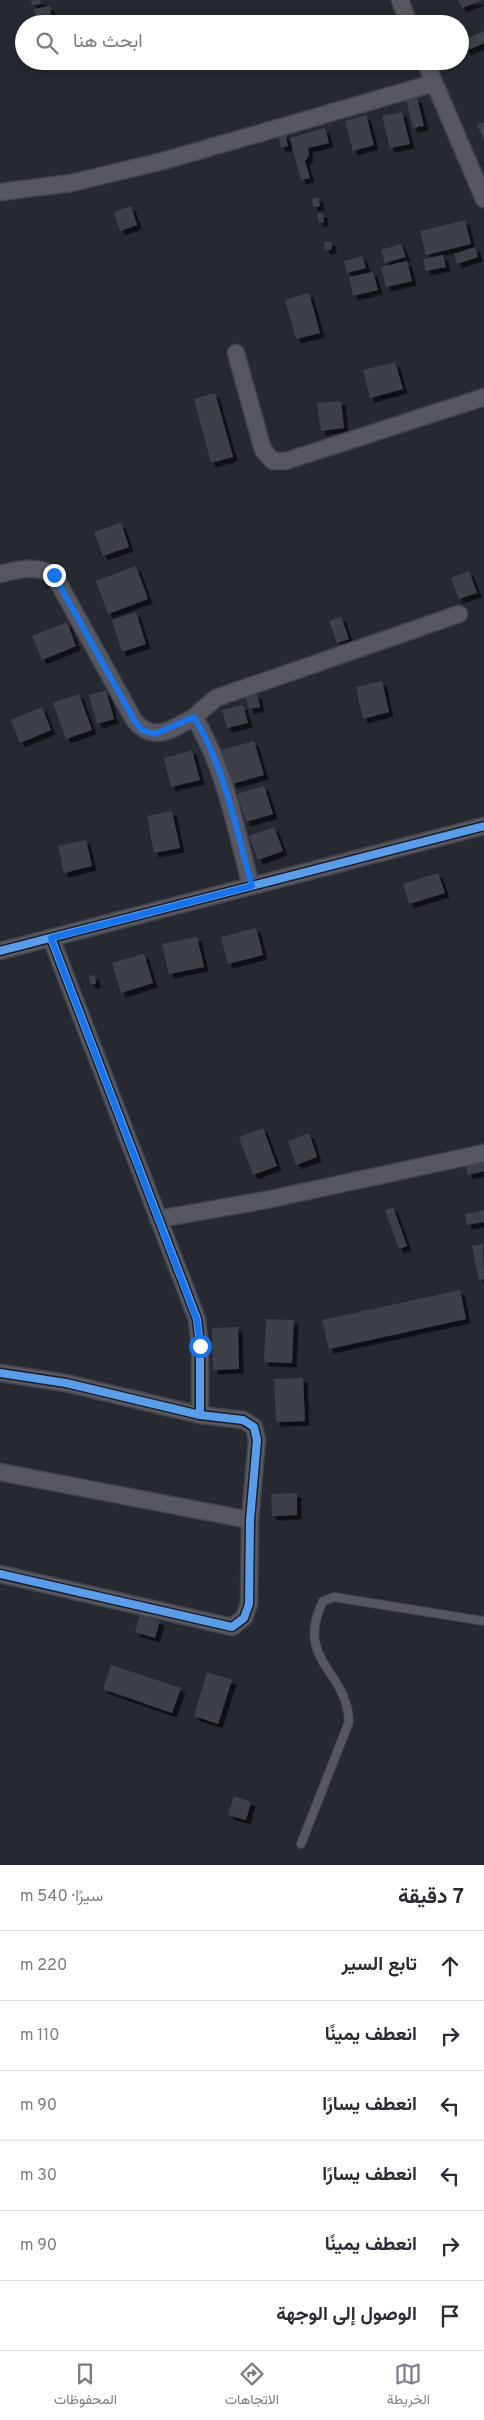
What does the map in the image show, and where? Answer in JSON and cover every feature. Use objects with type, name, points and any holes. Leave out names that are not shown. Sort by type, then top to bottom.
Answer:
[{"type":"street","points":[[400,0],[406,15]]},
{"type":"street","points":[[429,70],[484,199]]},
{"type":"street","points":[[0,192],[71,183],[163,161],[434,83]]},
{"type":"street","points":[[236,354],[263,450],[273,460],[286,461],[484,398]]},
{"type":"street","points":[[0,574],[27,568],[42,569],[54,575],[134,720],[142,730],[155,734],[194,717],[216,698],[459,614]]},
{"type":"street","points":[[194,717],[207,739],[216,763],[252,886]]},
{"type":"street","points":[[0,951],[484,826]]},
{"type":"street","points":[[51,938],[197,1320],[200,1346],[200,1415]]},
{"type":"street","points":[[158,1219],[266,1200],[484,1153]]},
{"type":"street","points":[[0,1373],[66,1383],[200,1415],[243,1420],[254,1427],[257,1440],[250,1520],[249,1604],[244,1618],[232,1627],[0,1574]]},
{"type":"street","points":[[0,1472],[250,1520]]},
{"type":"lane","points":[[301,1844],[349,1722],[348,1708],[342,1692],[316,1652],[314,1628],[323,1601],[334,1597],[484,1621]]},
{"type":"building","points":[[31,0],[40,0],[41,4],[32,5]]},
{"type":"building","points":[[458,0],[482,0],[462,8]]},
{"type":"building","points":[[50,6],[51,15],[35,15],[34,9]]},
{"type":"building","points":[[484,31],[484,43],[469,50],[469,38]]},
{"type":"building","points":[[417,98],[424,126],[413,128],[406,100]]},
{"type":"building","points":[[402,112],[410,144],[390,148],[382,116]]},
{"type":"building","points":[[366,115],[374,145],[353,151],[345,121]]},
{"type":"building","points":[[484,122],[484,141],[477,124]]},
{"type":"building","points":[[325,128],[329,143],[308,148],[309,156],[305,161],[310,178],[301,180],[290,138]]},
{"type":"building","points":[[285,134],[288,146],[281,148],[278,135]]},
{"type":"building","points":[[318,197],[320,206],[313,207],[312,199]]},
{"type":"building","points":[[131,206],[137,225],[120,231],[114,212]]},
{"type":"building","points":[[323,213],[324,222],[319,223],[317,214]]},
{"type":"building","points":[[465,220],[471,244],[426,255],[420,231]]},
{"type":"building","points":[[331,241],[332,249],[325,250],[324,242]]},
{"type":"building","points":[[401,244],[406,257],[385,263],[381,250]]},
{"type":"building","points":[[475,247],[478,257],[457,264],[454,254]]},
{"type":"building","points":[[443,255],[446,267],[426,271],[423,259]]},
{"type":"building","points":[[362,256],[366,268],[347,273],[344,261]]},
{"type":"building","points":[[407,261],[412,281],[386,287],[381,267]]},
{"type":"building","points":[[373,272],[378,290],[353,296],[349,277]]},
{"type":"building","points":[[309,293],[320,333],[296,339],[285,300]]},
{"type":"building","points":[[395,362],[403,389],[370,398],[363,370]]},
{"type":"building","points":[[215,393],[233,457],[211,463],[194,399]]},
{"type":"building","points":[[341,401],[344,428],[321,431],[317,403]]},
{"type":"building","points":[[121,523],[129,547],[103,556],[94,532]]},
{"type":"building","points":[[136,566],[148,599],[108,614],[96,581]]},
{"type":"building","points":[[469,571],[477,593],[459,599],[451,578]]},
{"type":"building","points":[[136,612],[146,644],[122,652],[112,620]]},
{"type":"building","points":[[341,617],[349,639],[337,643],[329,621]]},
{"type":"building","points":[[67,622],[76,646],[42,660],[32,636]]},
{"type":"building","points":[[382,681],[389,712],[363,719],[356,687]]},
{"type":"building","points":[[106,690],[114,719],[97,724],[89,695]]},
{"type":"building","points":[[79,694],[92,730],[66,739],[53,703]]},
{"type":"building","points":[[257,694],[260,707],[249,709],[246,697]]},
{"type":"building","points":[[243,705],[248,723],[227,728],[222,710]]},
{"type":"building","points":[[42,707],[51,730],[20,743],[11,720]]},
{"type":"building","points":[[254,741],[264,775],[232,784],[222,750]]},
{"type":"building","points":[[192,750],[200,780],[171,787],[164,758]]},
{"type":"building","points":[[264,786],[273,814],[246,822],[237,794]]},
{"type":"building","points":[[172,811],[180,848],[154,853],[147,816]]},
{"type":"building","points":[[274,827],[283,851],[258,860],[249,836]]},
{"type":"building","points":[[86,840],[92,866],[64,873],[58,846]]},
{"type":"building","points":[[438,873],[445,893],[409,904],[403,884]]},
{"type":"building","points":[[256,928],[263,955],[228,964],[221,937]]},
{"type":"building","points":[[197,937],[204,967],[169,974],[162,944]]},
{"type":"building","points":[[144,954],[153,983],[121,993],[112,963]]},
{"type":"building","points":[[95,975],[96,984],[90,984],[89,976]]},
{"type":"building","points":[[263,1128],[277,1166],[253,1175],[239,1137]]},
{"type":"building","points":[[309,1133],[317,1157],[296,1165],[288,1141]]},
{"type":"building","points":[[484,1159],[484,1171],[468,1175],[465,1164]]},
{"type":"building","points":[[393,1207],[407,1246],[399,1249],[385,1210]]},
{"type":"building","points":[[484,1210],[484,1222],[467,1225],[465,1214]]},
{"type":"building","points":[[483,1244],[484,1279],[479,1280],[472,1246]]},
{"type":"building","points":[[460,1290],[466,1319],[329,1349],[322,1320]]},
{"type":"building","points":[[266,1319],[294,1320],[292,1363],[264,1362]]},
{"type":"building","points":[[238,1327],[239,1369],[213,1370],[212,1328]]},
{"type":"building","points":[[303,1378],[305,1421],[276,1422],[274,1379]]},
{"type":"building","points":[[297,1493],[297,1515],[272,1516],[271,1494]]},
{"type":"building","points":[[140,1615],[160,1621],[155,1638],[135,1632]]},
{"type":"building","points":[[111,1665],[181,1688],[172,1713],[103,1689]]},
{"type":"building","points":[[207,1672],[232,1680],[218,1724],[194,1716]]},
{"type":"building","points":[[234,1796],[251,1802],[246,1820],[228,1815]]},
{"type":"cycle path","points":[[0,951],[484,826]]},
{"type":"cycle path","points":[[51,938],[197,1319],[200,1346],[200,1415]]},
{"type":"cycle path","points":[[0,1373],[66,1383],[200,1415],[243,1420],[254,1427],[257,1440],[250,1520],[249,1604],[244,1618],[232,1627],[0,1574]]},
{"type":"route","points":[[54,575],[134,720],[142,730],[155,734],[194,717],[207,739],[216,763],[252,886],[51,938],[197,1320],[200,1346]]}]
